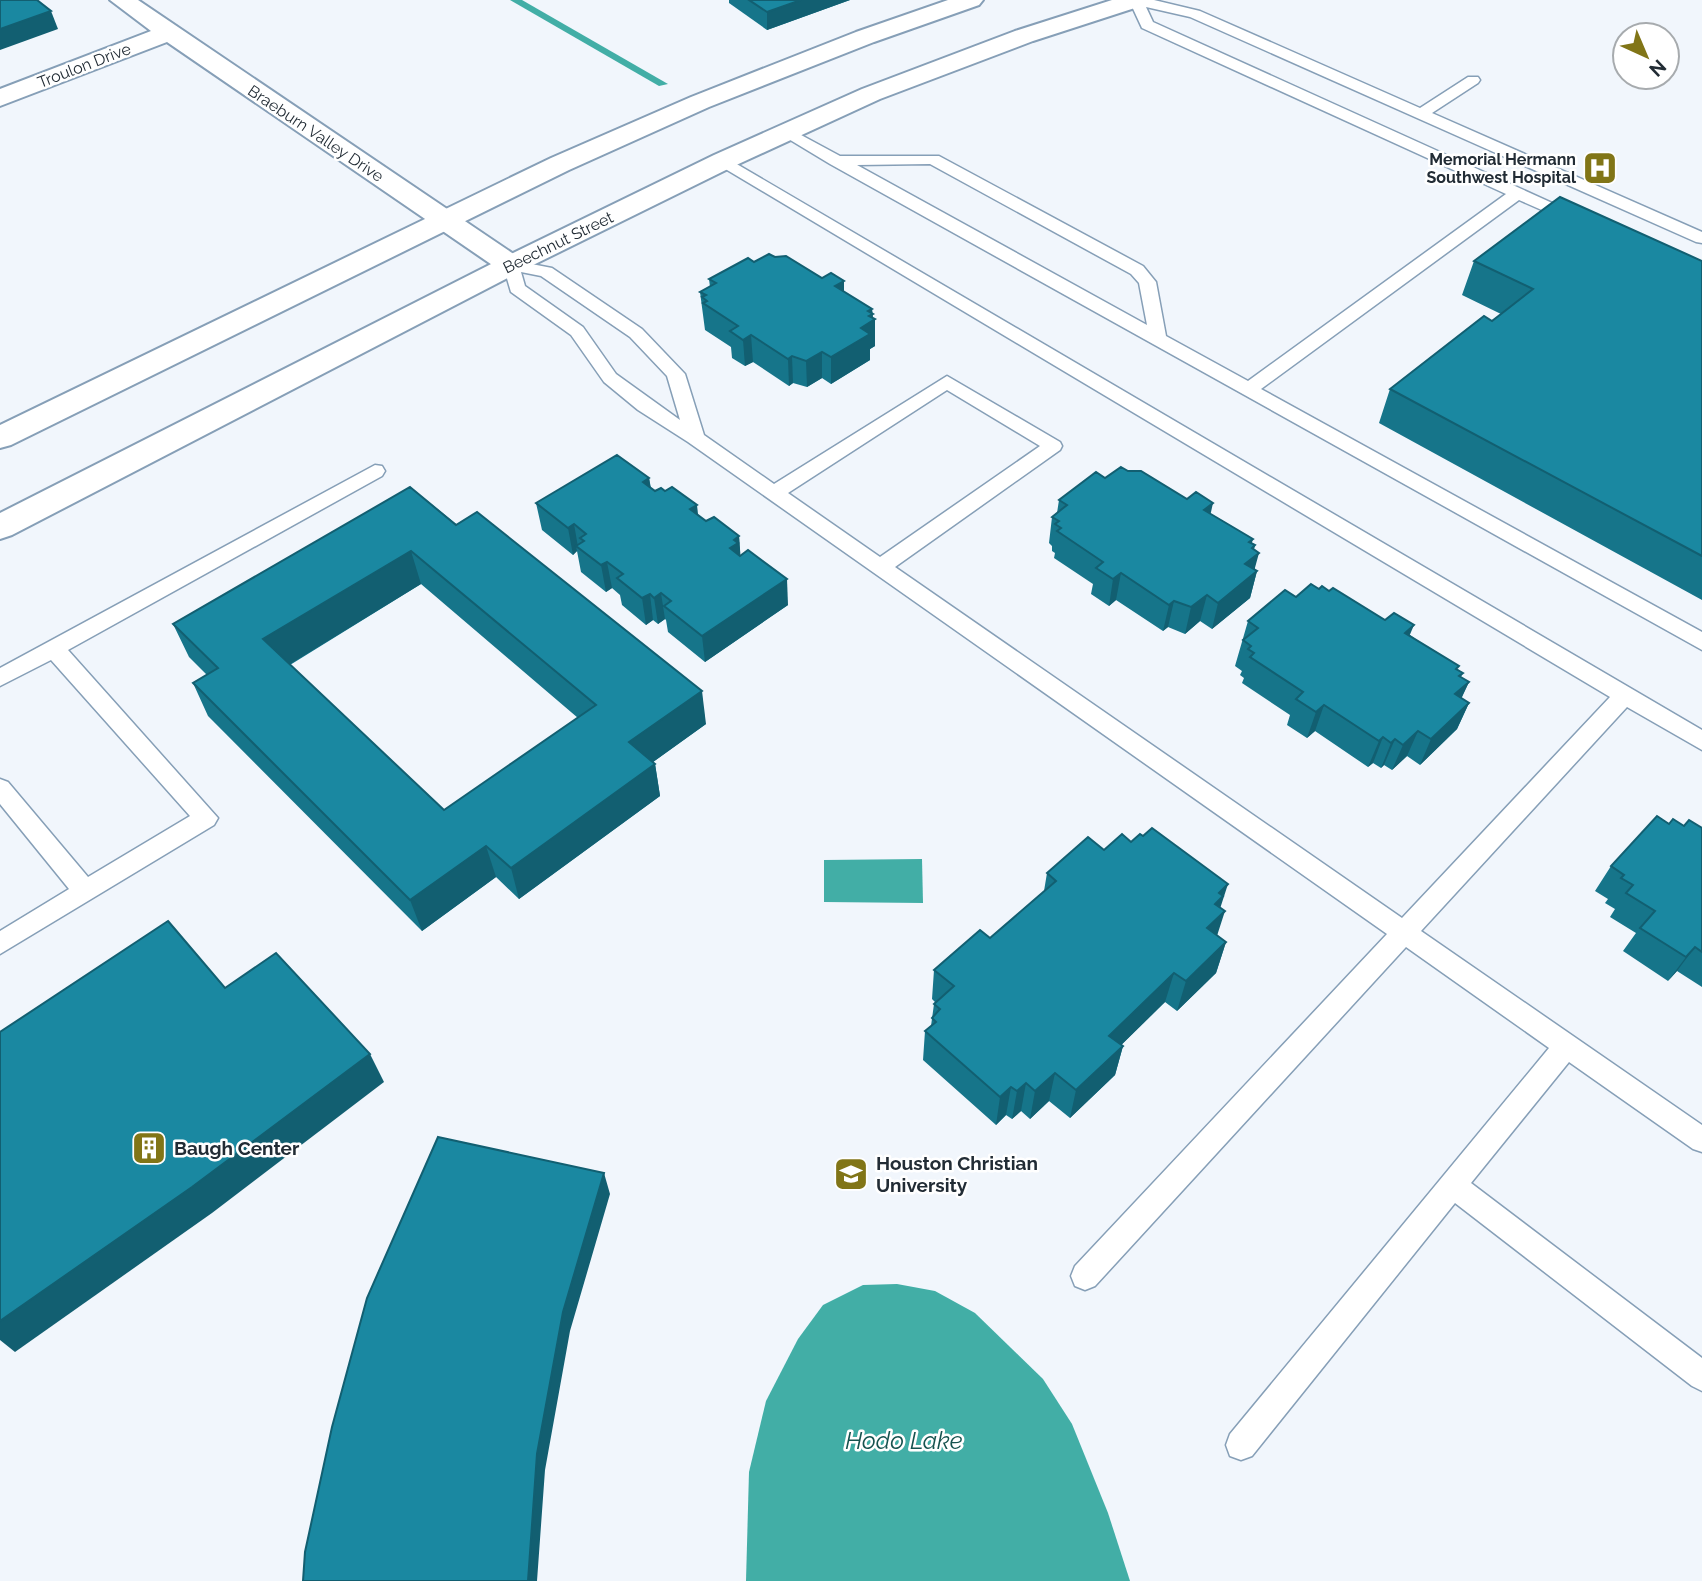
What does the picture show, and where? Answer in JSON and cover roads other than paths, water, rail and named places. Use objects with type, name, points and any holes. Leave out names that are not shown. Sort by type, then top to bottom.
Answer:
[{"type":"main road","name":"Braeburn Valley Drive","points":[[122,0],[511,265]]},
{"type":"main road","points":[[0,438],[561,164],[700,102],[866,37],[971,0]]},
{"type":"main road","name":"Beechnut Street","points":[[0,527],[511,265],[785,132],[871,94],[1011,41],[1136,0]]},
{"type":"main road","name":"Troulon Drive","points":[[0,99],[169,32]]},
{"type":"lane","points":[[1136,0],[1195,14],[1702,238]]},
{"type":"lane","points":[[1136,0],[1147,25],[1592,226]]},
{"type":"lane","points":[[1421,114],[1473,80]]},
{"type":"lane","points":[[785,132],[1702,642]]},
{"type":"lane","points":[[836,161],[933,159],[1137,270],[1147,282],[1157,339]]},
{"type":"lane","points":[[723,161],[1702,741]]},
{"type":"lane","points":[[1248,390],[1518,193]]},
{"type":"lane","points":[[695,438],[676,374],[636,333],[547,272],[511,265],[517,288],[577,331],[610,378],[645,406],[695,438],[1702,1140]]},
{"type":"lane","points":[[577,331],[611,315]]},
{"type":"lane","points":[[774,493],[947,382],[1053,446],[880,567]]},
{"type":"lane","points":[[0,678],[375,471]]},
{"type":"lane","points":[[0,944],[206,818],[54,649]]},
{"type":"lane","points":[[1085,1276],[1625,695]]},
{"type":"lane","points":[[0,788],[85,891]]},
{"type":"lane","points":[[1241,1445],[1566,1046]]},
{"type":"lane","points":[[1453,1185],[1702,1376]]},
{"type":"water","points":[[922,859],[923,903],[824,902],[824,860]]},
{"type":"water","name":"Hodo Lake","points":[[897,1284],[935,1291],[975,1313],[1043,1379],[1072,1424],[1108,1513],[1130,1581],[746,1581],[749,1472],[766,1401],[798,1339],[823,1305],[863,1285]]},
{"type":"waterway","points":[[515,0],[663,84]]},
{"type":"place","name":"Memorial Hermann Southwest Hospital","points":[[1600,168]]},
{"type":"place","name":"Baugh Center","points":[[149,1148]]},
{"type":"place","name":"Houston Christian University","points":[[851,1174]]}]
